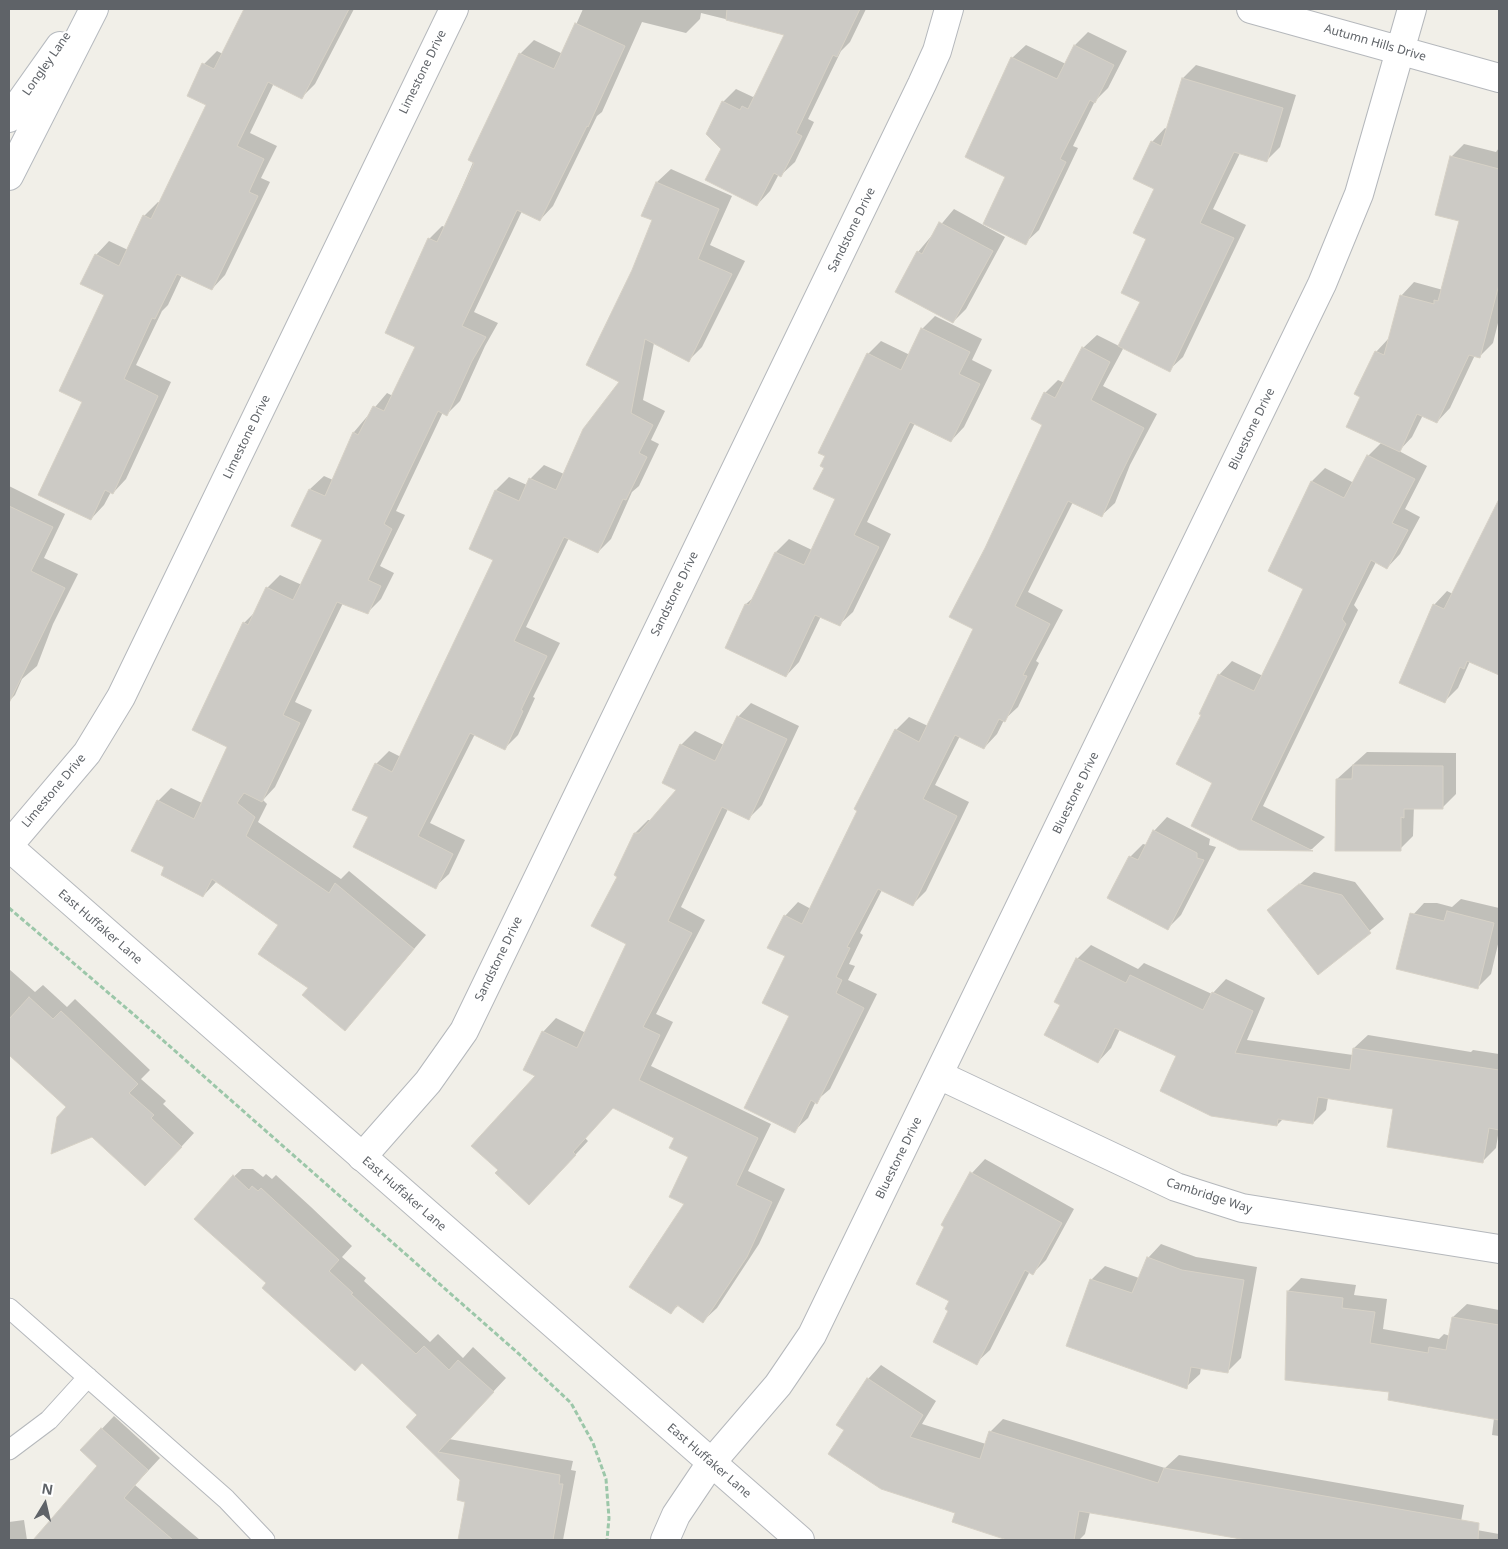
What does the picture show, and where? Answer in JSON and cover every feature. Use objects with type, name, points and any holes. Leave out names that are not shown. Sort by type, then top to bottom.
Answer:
[{"type":"street","name":"Longley Lane","points":[[9,118],[85,9]]},
{"type":"street","points":[[9,176],[94,9]]},
{"type":"street","name":"Limestone Drive","points":[[9,846],[87,753],[121,698],[454,9]]},
{"type":"street","name":"Sandstone Drive","points":[[362,1157],[428,1082],[464,1031],[922,84],[937,51],[949,9]]},
{"type":"street","name":"Autumn Hills Drive","points":[[1251,9],[1499,78]]},
{"type":"street","name":"Bluestone Drive","points":[[665,1540],[676,1515],[711,1463],[778,1385],[812,1335],[940,1075],[1322,284],[1359,194],[1412,9]]},
{"type":"street","name":"East Huffaker Lane","points":[[9,846],[800,1540]]},
{"type":"street","name":"Cambridge Way","points":[[940,1075],[1176,1187],[1242,1208],[1499,1250]]},
{"type":"lane","points":[[9,1308],[226,1499],[265,1540]]},
{"type":"lane","points":[[9,1450],[49,1420],[88,1377]]},
{"type":"path","points":[[9,908],[132,1013],[504,1340],[571,1403],[593,1443],[606,1479],[609,1518],[607,1540]]},
{"type":"building","points":[[244,9],[349,9],[302,99],[268,82],[237,146],[264,159],[249,192],[258,196],[212,290],[177,274],[155,319],[152,318],[124,379],[158,396],[113,494],[105,490],[91,520],[38,495],[82,402],[59,391],[104,295],[80,284],[95,254],[119,266],[143,215],[151,219],[206,105],[187,96],[202,63],[214,69]]},
{"type":"building","points":[[727,9],[860,9],[837,57],[833,55],[796,133],[802,136],[781,177],[774,173],[757,206],[705,180],[721,149],[706,134],[722,101],[740,110],[742,106],[748,109],[784,35],[726,20]]},
{"type":"building","points":[[575,23],[625,46],[588,127],[540,221],[517,210],[462,326],[486,337],[472,361],[447,416],[438,411],[384,524],[392,529],[368,580],[381,586],[368,614],[337,602],[283,715],[300,723],[262,802],[244,793],[237,803],[255,817],[246,836],[329,893],[335,883],[414,949],[345,1031],[302,995],[308,988],[258,954],[278,925],[212,879],[203,897],[161,875],[164,867],[131,851],[157,800],[194,819],[227,747],[192,730],[243,622],[248,625],[266,587],[293,600],[322,540],[291,526],[309,489],[325,496],[353,432],[358,435],[373,406],[384,411],[415,347],[385,333],[428,238],[437,242],[474,163],[468,160],[519,53],[554,69]]},
{"type":"building","points":[[1074,45],[1114,65],[1095,103],[1090,100],[1060,159],[1066,162],[1026,245],[983,224],[1005,177],[965,157],[1011,57],[1057,79]]},
{"type":"building","points":[[1182,78],[1283,108],[1267,162],[1234,152],[1200,223],[1234,238],[1170,372],[1118,346],[1140,302],[1121,293],[1146,239],[1133,233],[1154,189],[1133,179],[1151,141],[1161,146]]},
{"type":"building","points":[[1450,156],[1499,169],[1499,284],[1480,358],[1469,355],[1437,423],[1417,414],[1400,452],[1346,427],[1360,397],[1354,394],[1375,351],[1384,355],[1400,295],[1434,304],[1434,300],[1438,301],[1459,221],[1435,215]]},
{"type":"building","points":[[656,182],[719,209],[698,259],[732,274],[689,362],[645,339],[631,413],[653,425],[639,453],[647,457],[626,500],[623,499],[598,553],[564,537],[514,641],[547,656],[521,710],[523,711],[505,750],[470,733],[418,836],[453,854],[436,889],[353,847],[368,817],[352,810],[375,763],[392,772],[493,560],[469,549],[495,490],[519,501],[529,478],[556,490],[583,429],[619,382],[586,365],[632,270],[652,220],[641,216]]},
{"type":"building","points":[[939,222],[993,251],[953,323],[895,292],[917,251],[922,254]]},
{"type":"building","points":[[921,328],[970,352],[959,374],[980,384],[951,442],[910,422],[854,535],[879,547],[840,626],[815,615],[786,677],[725,648],[745,604],[749,605],[775,552],[804,565],[835,499],[813,489],[824,468],[820,466],[825,456],[818,453],[867,353],[901,370]]},
{"type":"building","points":[[1082,347],[1110,362],[1091,400],[1144,428],[1102,517],[1068,501],[1015,606],[1050,624],[1023,675],[1027,676],[1005,722],[999,719],[984,749],[955,735],[923,799],[957,816],[913,906],[878,889],[847,947],[850,948],[836,977],[842,980],[836,993],[864,1008],[817,1104],[811,1100],[795,1133],[744,1108],[789,1016],[762,1003],[785,956],[767,948],[784,915],[802,924],[857,811],[854,809],[895,729],[919,742],[973,629],[949,617],[985,548],[1042,425],[1031,419],[1044,392],[1055,398]]},
{"type":"building","points":[[1367,455],[1415,479],[1392,523],[1408,530],[1387,569],[1371,560],[1342,619],[1346,624],[1251,820],[1313,851],[1239,850],[1191,826],[1212,783],[1176,764],[1201,715],[1199,714],[1218,674],[1254,691],[1280,638],[1303,589],[1268,571],[1311,481],[1344,498]]},
{"type":"building","points":[[1499,499],[1499,675],[1467,661],[1464,669],[1460,667],[1445,703],[1399,683],[1433,604],[1444,609]]},
{"type":"building","points":[[9,506],[53,527],[31,571],[65,588],[9,703]]},
{"type":"building","points":[[737,716],[787,739],[749,820],[722,807],[668,921],[692,933],[643,1027],[660,1035],[639,1080],[758,1138],[736,1185],[772,1202],[747,1257],[703,1323],[677,1305],[671,1314],[629,1287],[684,1204],[669,1197],[688,1157],[669,1148],[674,1138],[613,1108],[573,1152],[576,1155],[529,1205],[495,1173],[498,1170],[471,1146],[535,1076],[523,1070],[542,1031],[577,1048],[626,944],[591,926],[617,877],[614,875],[634,833],[639,833],[676,790],[662,783],[680,744],[715,761]]},
{"type":"building","points":[[1353,765],[1443,766],[1443,809],[1404,809],[1404,818],[1401,817],[1401,851],[1335,851],[1336,779],[1352,779]]},
{"type":"building","points":[[1153,830],[1197,853],[1197,858],[1204,860],[1168,930],[1107,898],[1129,856],[1138,860]]},
{"type":"building","points":[[1299,884],[1342,895],[1371,933],[1318,975],[1267,910]]},
{"type":"building","points":[[1447,911],[1494,923],[1478,989],[1396,969],[1410,913],[1444,921]]},
{"type":"building","points":[[1076,958],[1126,983],[1130,975],[1203,1010],[1212,992],[1253,1011],[1235,1053],[1350,1070],[1353,1048],[1499,1070],[1499,1130],[1489,1128],[1483,1163],[1387,1147],[1393,1109],[1318,1097],[1313,1124],[1278,1119],[1277,1126],[1211,1116],[1160,1091],[1176,1056],[1115,1028],[1098,1063],[1044,1035],[1060,1005],[1054,1002]]},
{"type":"building","points":[[29,997],[53,1019],[61,1011],[138,1084],[129,1093],[154,1115],[151,1118],[182,1147],[145,1186],[92,1137],[51,1154],[57,1117],[66,1107],[9,1055],[9,1019]]},
{"type":"building","points":[[970,1172],[1062,1223],[1033,1275],[1025,1270],[977,1365],[933,1342],[948,1311],[945,1309],[949,1301],[916,1284],[944,1227],[941,1225]]},
{"type":"building","points":[[233,1175],[249,1190],[252,1186],[258,1191],[261,1188],[339,1260],[329,1271],[416,1354],[424,1346],[449,1370],[458,1360],[494,1392],[438,1452],[560,1475],[559,1484],[563,1484],[553,1540],[458,1540],[465,1502],[457,1500],[460,1480],[406,1427],[417,1415],[362,1363],[355,1371],[262,1288],[266,1283],[194,1219]]},
{"type":"building","points":[[1147,1257],[1182,1270],[1244,1280],[1228,1373],[1191,1367],[1187,1389],[1066,1346],[1090,1279],[1132,1293]]},
{"type":"building","points":[[1287,1291],[1343,1298],[1342,1308],[1375,1312],[1370,1343],[1428,1353],[1429,1347],[1446,1350],[1452,1317],[1499,1325],[1499,1420],[1388,1400],[1389,1392],[1285,1380]]},
{"type":"building","points":[[867,1378],[923,1415],[910,1437],[980,1459],[989,1431],[1158,1483],[1164,1468],[1479,1523],[1478,1540],[1247,1540],[1079,1511],[1074,1540],[1007,1540],[952,1522],[955,1513],[881,1489],[828,1454],[844,1430],[836,1425]]},
{"type":"building","points":[[101,1428],[148,1470],[124,1498],[173,1540],[33,1540],[97,1466],[80,1450]]}]
